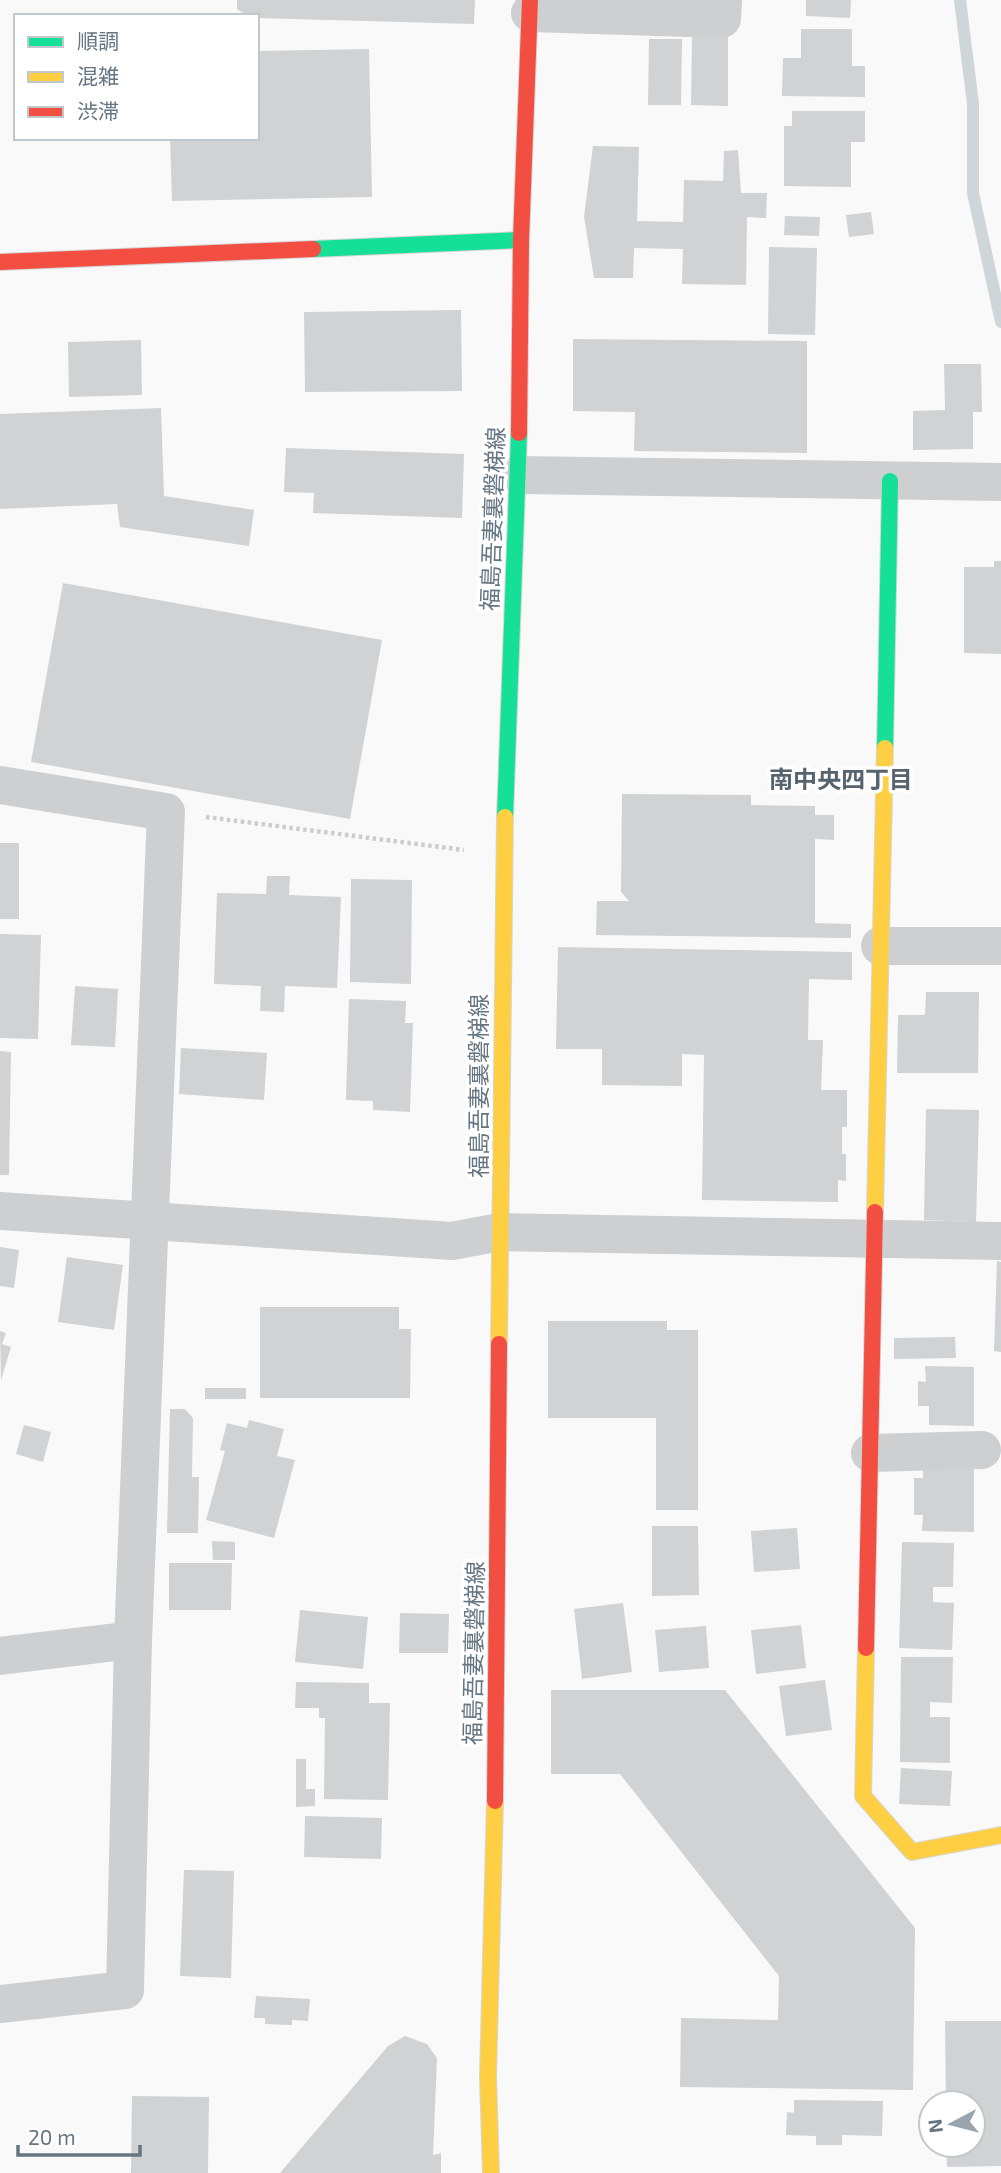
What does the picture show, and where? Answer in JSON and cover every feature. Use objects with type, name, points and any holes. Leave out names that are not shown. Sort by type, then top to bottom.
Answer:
[{"type":"main road","name":"福島吾妻裏磐梯線","points":[[491,2173],[488,2077],[495,1799],[503,855],[519,475],[521,240],[530,6]]},
{"type":"main road","points":[[0,262],[521,240]]},
{"type":"main road","points":[[890,481],[863,1796],[912,1852],[1001,1835]]},
{"type":"street","points":[[530,6],[722,19],[723,0]]},
{"type":"street","points":[[519,475],[1001,482]]},
{"type":"street","points":[[0,785],[166,812],[133,1640],[125,1990],[0,2004]]},
{"type":"street","points":[[880,946],[1001,946]]},
{"type":"street","points":[[0,1211],[452,1241],[500,1232],[1001,1241]]},
{"type":"street","points":[[870,1452],[982,1450]]},
{"type":"street","points":[[0,1656],[133,1640]]},
{"type":"path","points":[[166,812],[503,855]]},
{"type":"building","points":[[237,0],[475,0],[474,24],[259,18],[259,14],[244,14],[237,9]]},
{"type":"building","points":[[806,0],[851,0],[850,18],[806,16]]},
{"type":"building","points":[[801,29],[852,29],[852,66],[865,66],[865,97],[782,96],[783,58],[801,58]]},
{"type":"building","points":[[692,36],[728,36],[728,106],[691,105]]},
{"type":"building","points":[[649,39],[682,39],[681,105],[648,105]]},
{"type":"building","points":[[369,49],[372,197],[172,201],[170,140],[259,140],[259,51]]},
{"type":"building","points":[[792,111],[865,111],[865,142],[851,142],[851,187],[784,186],[784,126],[792,126]]},
{"type":"building","points":[[593,146],[639,147],[637,221],[683,222],[684,180],[723,181],[724,151],[738,150],[741,193],[767,193],[766,218],[747,217],[746,285],[682,284],[683,249],[634,248],[633,278],[594,278],[584,217]]},
{"type":"building","points":[[871,212],[874,234],[849,237],[846,215]]},
{"type":"building","points":[[785,216],[820,217],[819,236],[784,235]]},
{"type":"building","points":[[769,247],[817,248],[815,335],[768,334]]},
{"type":"building","points":[[461,310],[462,391],[305,392],[304,312]]},
{"type":"building","points":[[573,339],[807,341],[807,453],[634,451],[635,412],[573,411]]},
{"type":"building","points":[[141,340],[142,395],[69,397],[68,342]]},
{"type":"building","points":[[944,364],[981,364],[982,412],[973,412],[973,449],[913,450],[913,411],[945,410]]},
{"type":"building","points":[[161,408],[164,496],[254,510],[249,546],[120,527],[117,504],[0,509],[0,414]]},
{"type":"building","points":[[286,448],[464,454],[462,518],[313,513],[314,493],[284,492]]},
{"type":"building","points":[[994,561],[1001,561],[1001,654],[964,653],[964,567],[994,567]]},
{"type":"building","points":[[63,583],[382,640],[350,819],[31,762]]},
{"type":"building","points":[[622,794],[751,795],[751,805],[815,806],[815,815],[834,815],[834,840],[815,839],[815,923],[851,924],[851,938],[596,935],[597,901],[629,901],[621,892]]},
{"type":"building","points":[[0,843],[19,843],[19,919],[0,919]]},
{"type":"building","points":[[267,876],[290,876],[289,895],[341,897],[337,988],[285,986],[284,1012],[260,1011],[261,986],[214,984],[217,893],[266,894]]},
{"type":"building","points":[[351,879],[412,880],[411,984],[350,982]]},
{"type":"building","points":[[0,934],[41,935],[38,1039],[0,1038]]},
{"type":"building","points":[[558,947],[852,952],[852,980],[809,979],[808,1040],[823,1040],[821,1090],[847,1090],[847,1127],[842,1127],[846,1181],[838,1180],[838,1202],[702,1200],[704,1055],[682,1054],[682,1086],[602,1085],[602,1049],[556,1049]]},
{"type":"building","points":[[75,986],[118,989],[115,1047],[71,1045]]},
{"type":"building","points":[[926,992],[979,992],[978,1073],[897,1073],[898,1015],[925,1015]]},
{"type":"building","points":[[349,999],[406,1001],[405,1023],[413,1023],[410,1112],[373,1110],[373,1101],[346,1100]]},
{"type":"building","points":[[181,1048],[267,1053],[264,1100],[179,1094]]},
{"type":"building","points":[[0,1051],[11,1052],[9,1175],[0,1175]]},
{"type":"building","points":[[926,1109],[979,1110],[976,1222],[924,1220]]},
{"type":"building","points":[[0,1247],[19,1250],[14,1288],[0,1286]]},
{"type":"building","points":[[67,1257],[123,1265],[114,1330],[58,1322]]},
{"type":"building","points":[[997,1261],[1001,1262],[1001,1352],[994,1351]]},
{"type":"building","points":[[260,1307],[399,1307],[399,1329],[411,1329],[410,1398],[260,1398]]},
{"type":"building","points":[[548,1321],[667,1321],[667,1330],[698,1330],[698,1510],[656,1510],[656,1418],[548,1418]]},
{"type":"building","points":[[0,1331],[6,1333],[2,1344],[11,1347],[1,1380]]},
{"type":"building","points":[[955,1337],[956,1358],[894,1359],[894,1338]]},
{"type":"building","points":[[925,1366],[974,1367],[974,1426],[929,1425],[929,1406],[918,1406],[918,1381],[926,1382]]},
{"type":"building","points":[[205,1388],[246,1388],[246,1399],[205,1399]]},
{"type":"building","points":[[170,1409],[185,1409],[193,1418],[192,1477],[199,1477],[198,1533],[167,1533]]},
{"type":"building","points":[[249,1420],[284,1429],[277,1456],[295,1460],[274,1538],[206,1520],[225,1451],[220,1450],[227,1423],[247,1428]]},
{"type":"building","points":[[24,1425],[51,1432],[43,1462],[16,1454]]},
{"type":"building","points":[[923,1465],[974,1466],[974,1532],[922,1531],[923,1515],[914,1515],[914,1478],[923,1478]]},
{"type":"building","points":[[652,1526],[698,1526],[699,1595],[652,1596]]},
{"type":"building","points":[[797,1528],[800,1569],[754,1572],[751,1531]]},
{"type":"building","points":[[212,1541],[235,1542],[235,1560],[213,1560]]},
{"type":"building","points":[[902,1542],[954,1543],[953,1587],[933,1587],[933,1602],[954,1603],[952,1650],[899,1648]]},
{"type":"building","points":[[169,1563],[232,1563],[231,1610],[169,1610]]},
{"type":"building","points":[[623,1603],[632,1672],[582,1679],[574,1609]]},
{"type":"building","points":[[300,1610],[368,1617],[363,1669],[295,1662]]},
{"type":"building","points":[[400,1613],[449,1614],[448,1653],[399,1653]]},
{"type":"building","points":[[801,1625],[806,1668],[756,1674],[751,1630]]},
{"type":"building","points":[[706,1626],[709,1668],[659,1672],[655,1630]]},
{"type":"building","points":[[901,1657],[953,1657],[952,1703],[930,1702],[930,1717],[950,1717],[950,1763],[900,1762]]},
{"type":"building","points":[[825,1680],[832,1730],[786,1736],[779,1686]]},
{"type":"building","points":[[296,1682],[369,1683],[369,1703],[390,1703],[388,1800],[324,1799],[325,1718],[319,1718],[319,1708],[295,1708]]},
{"type":"building","points":[[551,1690],[725,1690],[915,1928],[913,2090],[680,2087],[681,2018],[778,2020],[779,1976],[620,1774],[551,1774]]},
{"type":"building","points":[[296,1759],[306,1759],[306,1789],[315,1789],[315,1806],[296,1807]]},
{"type":"building","points":[[901,1768],[952,1771],[950,1806],[899,1804]]},
{"type":"building","points":[[305,1816],[382,1818],[381,1859],[304,1857]]},
{"type":"building","points":[[184,1870],[234,1871],[231,1978],[180,1976]]},
{"type":"building","points":[[256,1996],[310,1999],[308,2021],[292,2020],[292,2025],[265,2024],[265,2018],[254,2018]]},
{"type":"building","points":[[945,2021],[1001,2021],[1001,2166],[947,2167],[947,2159],[987,2159],[987,2089],[946,2089]]},
{"type":"building","points":[[405,2036],[427,2044],[437,2058],[433,2155],[441,2153],[441,2173],[280,2173],[388,2046]]},
{"type":"building","points":[[132,2096],[209,2097],[208,2173],[131,2173]]},
{"type":"building","points":[[794,2100],[883,2101],[882,2136],[842,2135],[842,2145],[816,2145],[816,2136],[786,2135],[787,2112],[794,2113]]},
{"type":"waterway","points":[[960,0],[973,104],[973,193],[1001,322]]},
{"type":"traffic: fast","points":[[313,249],[521,240]]},
{"type":"traffic: fast","points":[[505,817],[519,433]]},
{"type":"traffic: fast","points":[[885,748],[890,481]]},
{"type":"traffic: slow","points":[[875,1212],[885,748]]},
{"type":"traffic: slow","points":[[499,1344],[505,817]]},
{"type":"traffic: slow","points":[[866,1648],[863,1796],[912,1852],[1001,1835]]},
{"type":"traffic: slow","points":[[491,2173],[488,2077],[495,1801]]},
{"type":"traffic: jam","points":[[519,433],[521,240],[530,0]]},
{"type":"traffic: jam","points":[[0,262],[313,249]]},
{"type":"traffic: jam","points":[[866,1648],[875,1212]]},
{"type":"traffic: jam","points":[[495,1801],[499,1344]]},
{"type":"district","name":"南中央四丁目","points":[[841,780]]}]
